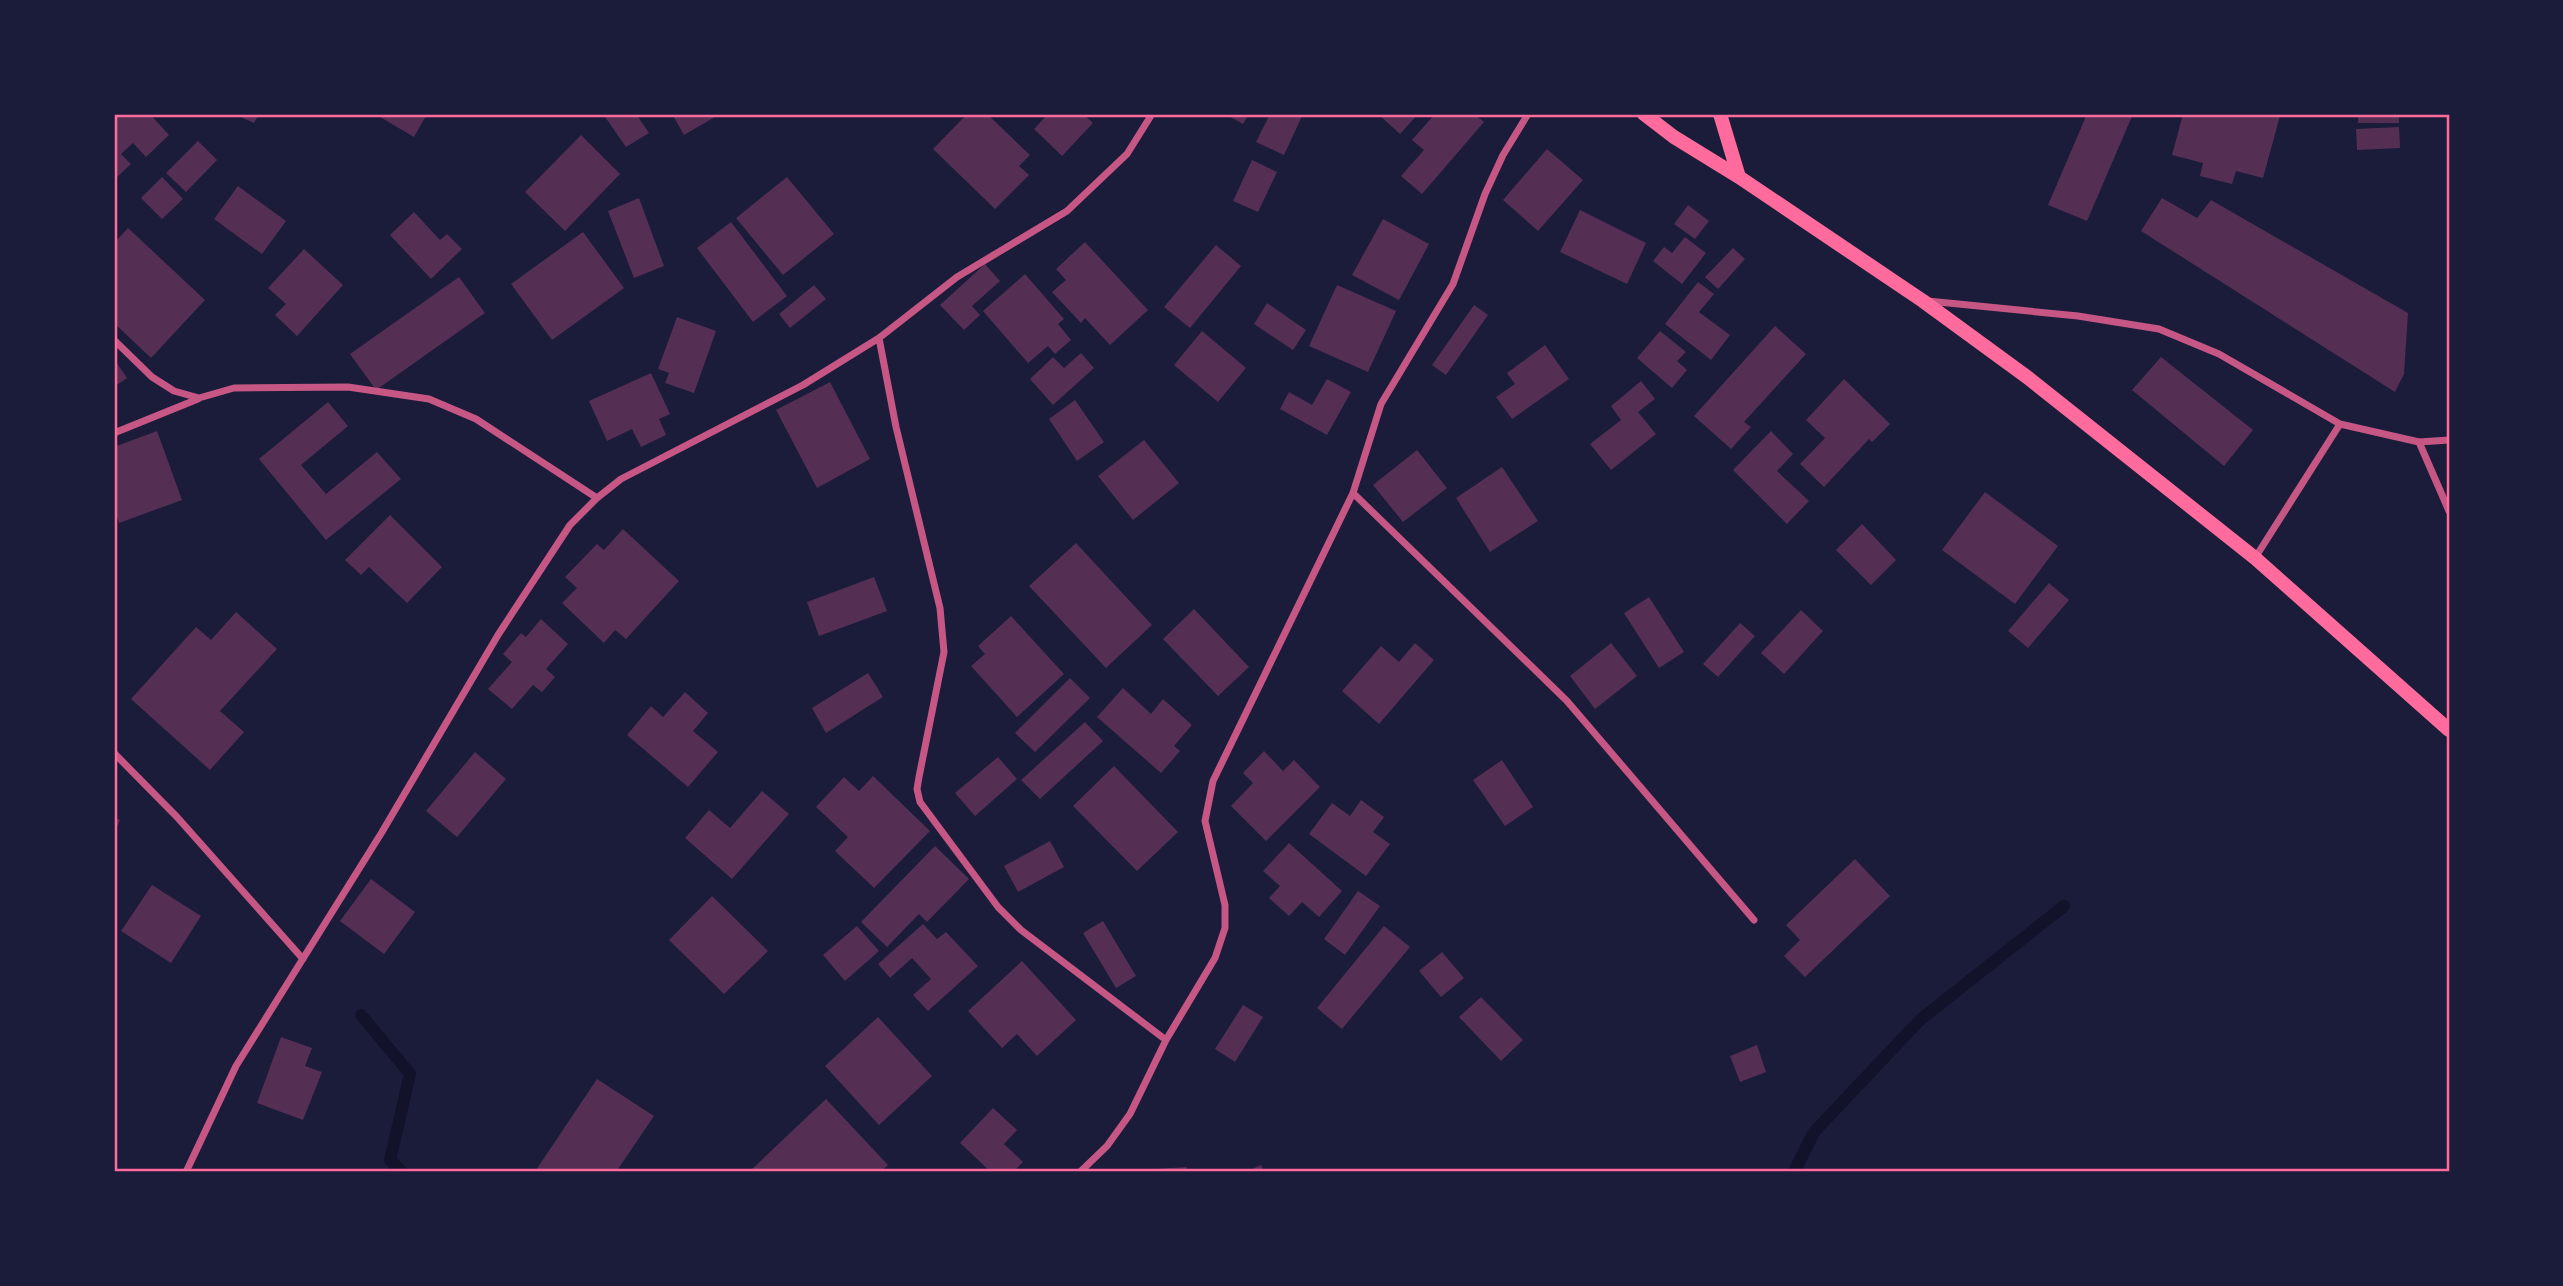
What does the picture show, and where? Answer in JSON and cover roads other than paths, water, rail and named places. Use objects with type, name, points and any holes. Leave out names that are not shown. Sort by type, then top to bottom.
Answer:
[{"type":"main road","points":[[1644,114],[1923,301],[2027,377],[2255,558],[2449,730]]},
{"type":"main road","points":[[1720,114],[1739,177]]},
{"type":"street","points":[[186,1172],[236,1066],[382,832],[498,635],[570,525],[621,479],[803,385],[879,338],[957,277],[1067,211],[1127,154],[1152,114]]},
{"type":"street","points":[[1080,1172],[1107,1146],[1130,1114],[1166,1040],[1215,958],[1225,928],[1225,905],[1205,821],[1213,781],[1353,494],[1381,404],[1453,284],[1485,194],[1503,155],[1528,114]]},
{"type":"street","points":[[1923,301],[2078,316],[2159,329],[2219,355],[2340,424],[2419,442],[2449,440]]},
{"type":"street","points":[[879,338],[896,428],[943,628],[944,652],[917,789],[920,802],[998,907],[1021,930],[1166,1040]]},
{"type":"street","points":[[114,340],[152,377],[174,391],[199,398]]},
{"type":"street","points":[[114,433],[199,398],[234,388],[348,387],[429,399],[476,419],[597,498]]},
{"type":"street","points":[[2255,558],[2340,424]]},
{"type":"street","points":[[2419,442],[2449,511]]},
{"type":"street","points":[[1353,494],[1567,701],[1754,919]]},
{"type":"street","points":[[114,753],[177,817],[303,959]]},
{"type":"waterway","points":[[1794,1172],[1814,1132],[1920,1020],[2064,906]]},
{"type":"waterway","points":[[361,1015],[410,1074],[390,1160],[402,1172]]}]
